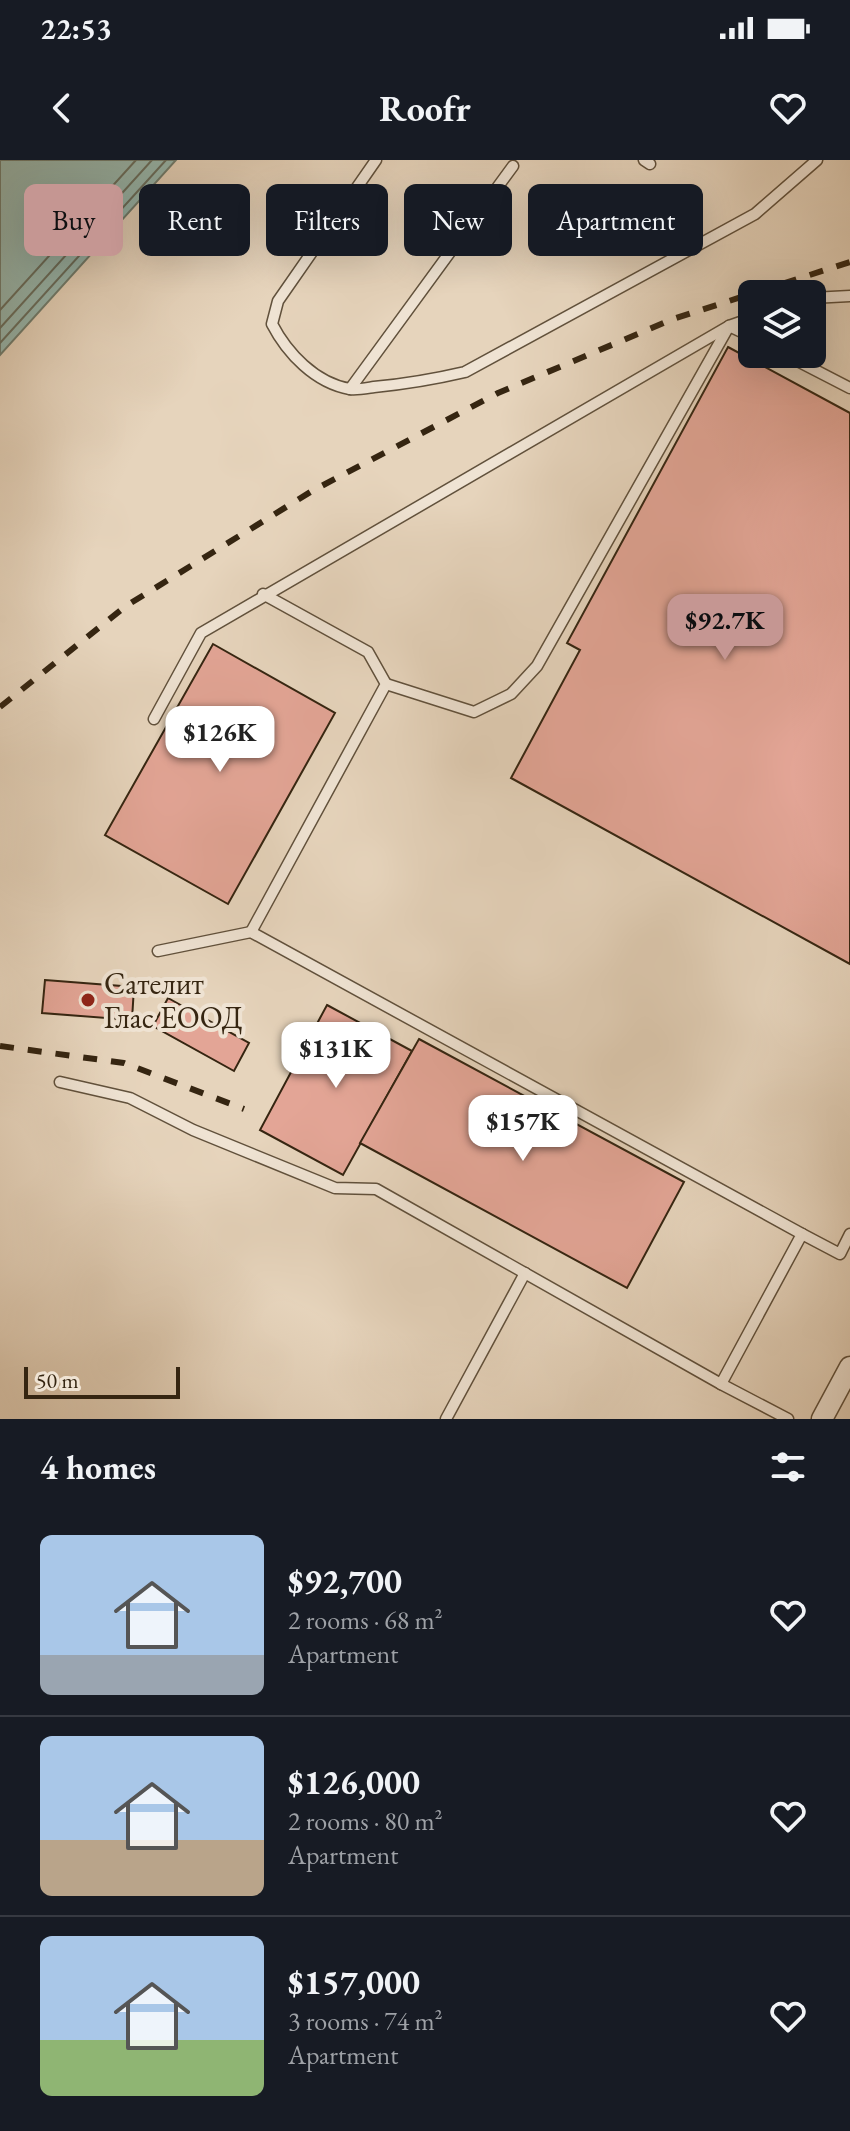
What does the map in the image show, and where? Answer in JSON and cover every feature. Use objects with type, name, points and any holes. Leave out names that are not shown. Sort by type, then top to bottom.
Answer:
[{"type":"street","points":[[822,1419],[850,1367]]},
{"type":"lane","points":[[376,160],[278,301],[272,324],[285,348],[305,366],[326,380],[350,389],[416,383],[465,372],[755,214],[817,160]]},
{"type":"lane","points":[[350,389],[513,166]]},
{"type":"lane","points":[[826,297],[850,296]]},
{"type":"lane","points":[[154,719],[201,633],[263,594],[738,323]]},
{"type":"lane","points":[[729,326],[738,330]]},
{"type":"lane","points":[[263,594],[368,652],[386,684],[474,712],[511,694],[537,666],[729,326]]},
{"type":"lane","points":[[811,368],[850,388]]},
{"type":"lane","points":[[251,932],[386,684]]},
{"type":"lane","points":[[158,951],[251,932],[840,1254],[850,1234]]},
{"type":"lane","points":[[60,1082],[130,1098],[193,1130],[256,1153],[335,1188],[376,1189],[788,1419]]},
{"type":"lane","points":[[721,1384],[802,1234]]},
{"type":"lane","points":[[446,1419],[525,1273]]},
{"type":"water","points":[[0,160],[176,160],[154,184],[139,184],[139,201],[123,219],[123,184],[24,184],[24,256],[89,256],[0,355]]},
{"type":"building","points":[[728,347],[738,352],[738,368],[767,368],[850,413],[850,964],[511,778],[580,650],[567,643]]},
{"type":"building","points":[[213,644],[335,713],[228,904],[105,835]]},
{"type":"building","name":"Сателит Глас ЕООД","points":[[45,980],[134,987],[132,1020],[42,1013]]},
{"type":"building","points":[[168,998],[249,1043],[234,1071],[153,1026]]},
{"type":"building","points":[[327,1005],[412,1051],[343,1175],[260,1130]]},
{"type":"building","points":[[419,1039],[684,1182],[627,1288],[360,1143]]},
{"type":"railway","points":[[0,707],[126,606],[312,491],[498,393],[673,319],[850,262]]},
{"type":"railway","points":[[0,1046],[124,1063],[244,1109]]},
{"type":"place","name":"Сателит Глас ЕООД","points":[[88,1000]]}]
